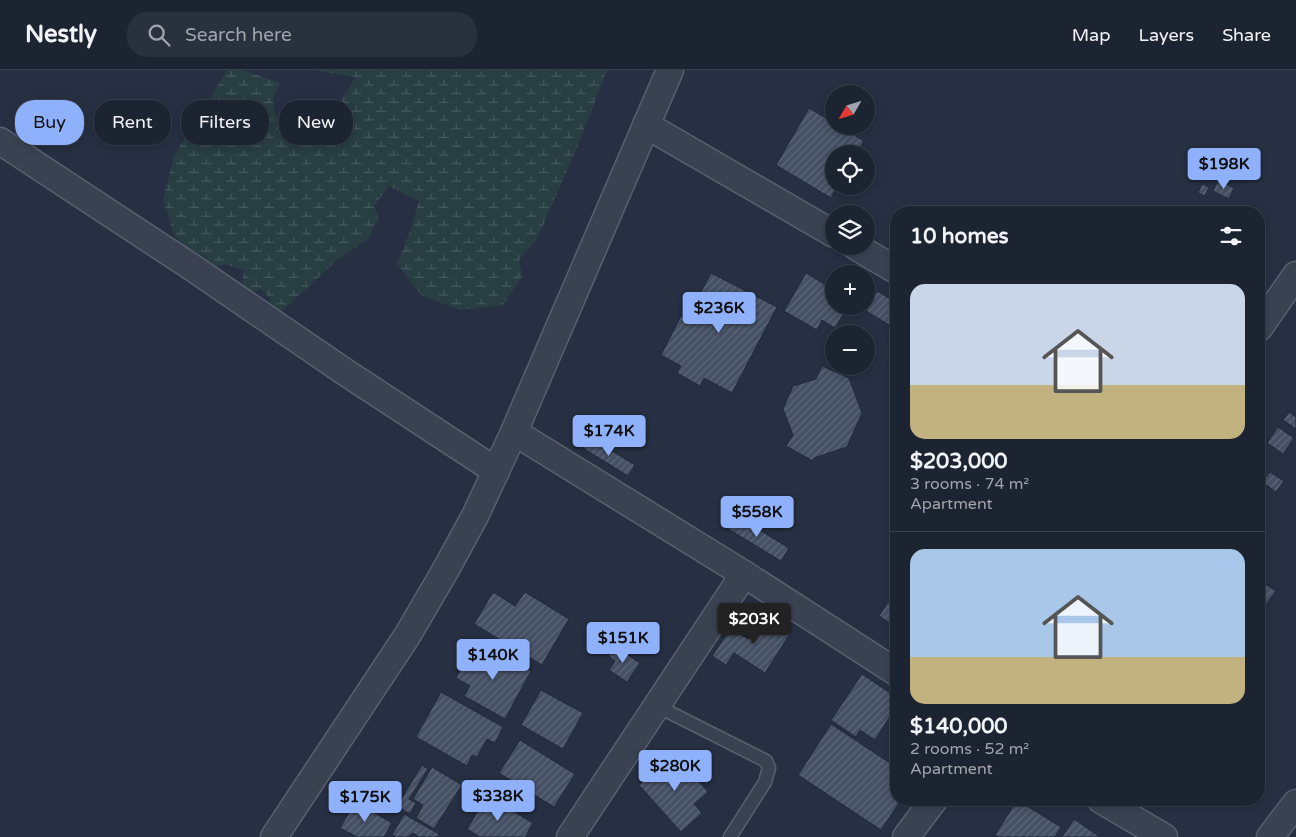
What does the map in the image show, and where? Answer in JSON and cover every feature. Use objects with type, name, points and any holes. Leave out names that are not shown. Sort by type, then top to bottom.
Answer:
[{"type":"street","points":[[274,837],[407,636],[476,516],[670,70]]},
{"type":"street","points":[[646,125],[825,229]]},
{"type":"street","points":[[0,141],[188,264],[345,372],[496,471]]},
{"type":"street","points":[[870,255],[890,266]]},
{"type":"street","points":[[1265,319],[1296,275]]},
{"type":"street","points":[[514,432],[744,574],[890,668]]},
{"type":"street","points":[[578,834],[657,706],[744,574]]},
{"type":"street","points":[[1270,837],[1296,803]]},
{"type":"street","points":[[906,837],[929,806]]},
{"type":"street","points":[[1111,806],[1164,837]]},
{"type":"lane","points":[[657,706],[766,761],[769,768],[765,782],[730,837]]},
{"type":"green space","points":[[227,70],[243,70],[280,83],[273,99],[275,116],[279,117],[279,145],[353,145],[353,100],[341,100],[356,77],[312,70],[607,70],[578,146],[537,239],[519,260],[523,275],[503,305],[460,310],[421,295],[397,264],[419,201],[389,186],[374,206],[379,219],[367,240],[337,260],[273,320],[262,313],[271,299],[260,289],[247,298],[242,289],[244,270],[224,264],[214,268],[207,265],[206,257],[185,249],[173,232],[163,199],[174,156],[181,145],[269,145],[269,100],[209,100]]},
{"type":"building","points":[[809,108],[825,118],[825,135],[854,135],[864,141],[862,145],[825,145],[825,194],[776,165]]},
{"type":"building","points":[[1248,159],[1251,174],[1237,176],[1235,162]]},
{"type":"building","points":[[1206,162],[1219,164],[1216,180],[1203,178]]},
{"type":"building","points":[[1218,180],[1234,188],[1229,199],[1213,191]]},
{"type":"building","points":[[1202,184],[1209,187],[1205,196],[1198,193]]},
{"type":"building","points":[[711,273],[777,307],[732,393],[704,378],[700,386],[677,373],[681,366],[661,355],[681,316],[687,319]]},
{"type":"building","points":[[806,273],[825,285],[825,315],[843,315],[837,325],[830,325],[822,320],[817,330],[784,311]]},
{"type":"building","points":[[877,291],[890,299],[890,325],[873,315],[875,315],[875,295]]},
{"type":"building","points":[[822,366],[825,367],[825,375],[842,375],[849,378],[862,413],[847,447],[814,458],[813,461],[786,446],[793,435],[783,409],[793,386],[816,379]]},
{"type":"building","points":[[1289,412],[1296,417],[1296,429],[1283,420]]},
{"type":"building","points":[[1278,427],[1294,438],[1283,454],[1267,443]]},
{"type":"building","points":[[589,437],[635,465],[628,476],[583,448]]},
{"type":"building","points":[[1270,472],[1284,481],[1276,492],[1265,484],[1265,478]]},
{"type":"building","points":[[725,516],[740,525],[743,520],[789,548],[781,561],[720,524]]},
{"type":"building","points":[[1265,584],[1276,591],[1265,606]]},
{"type":"building","points":[[493,592],[515,606],[525,592],[569,619],[542,665],[474,624]]},
{"type":"building","points":[[888,602],[890,604],[890,623],[879,616]]},
{"type":"building","points":[[763,616],[790,634],[765,673],[734,653],[726,665],[712,656],[731,628],[748,639]]},
{"type":"building","points":[[614,646],[640,663],[627,682],[609,670],[615,661],[608,656]]},
{"type":"building","points":[[490,648],[531,671],[505,719],[464,696],[470,686],[456,678],[469,654],[482,661]]},
{"type":"building","points":[[862,674],[890,693],[890,716],[875,740],[860,730],[856,737],[831,720]]},
{"type":"building","points":[[541,690],[583,713],[563,749],[521,725]]},
{"type":"building","points":[[441,692],[503,727],[495,743],[487,739],[477,757],[472,755],[467,766],[416,737]]},
{"type":"building","points":[[831,724],[890,763],[890,806],[897,806],[881,830],[798,775]]},
{"type":"building","points":[[520,740],[575,774],[554,807],[499,773]]},
{"type":"building","points":[[675,754],[708,792],[694,804],[702,813],[681,832],[639,785]]},
{"type":"building","points":[[422,765],[428,769],[409,799],[416,803],[410,814],[397,806]]},
{"type":"building","points":[[432,767],[462,785],[434,829],[416,818],[423,805],[413,799]]},
{"type":"building","points":[[487,796],[533,823],[525,837],[480,837],[467,829]]},
{"type":"building","points":[[355,802],[392,823],[384,837],[357,837],[340,828]]},
{"type":"building","points":[[1013,806],[1027,806],[1061,827],[1055,837],[999,837],[995,835]]},
{"type":"building","points":[[404,814],[439,834],[438,837],[419,837],[413,833],[408,837],[392,835]]},
{"type":"building","points":[[1074,819],[1100,837],[1062,837]]}]
